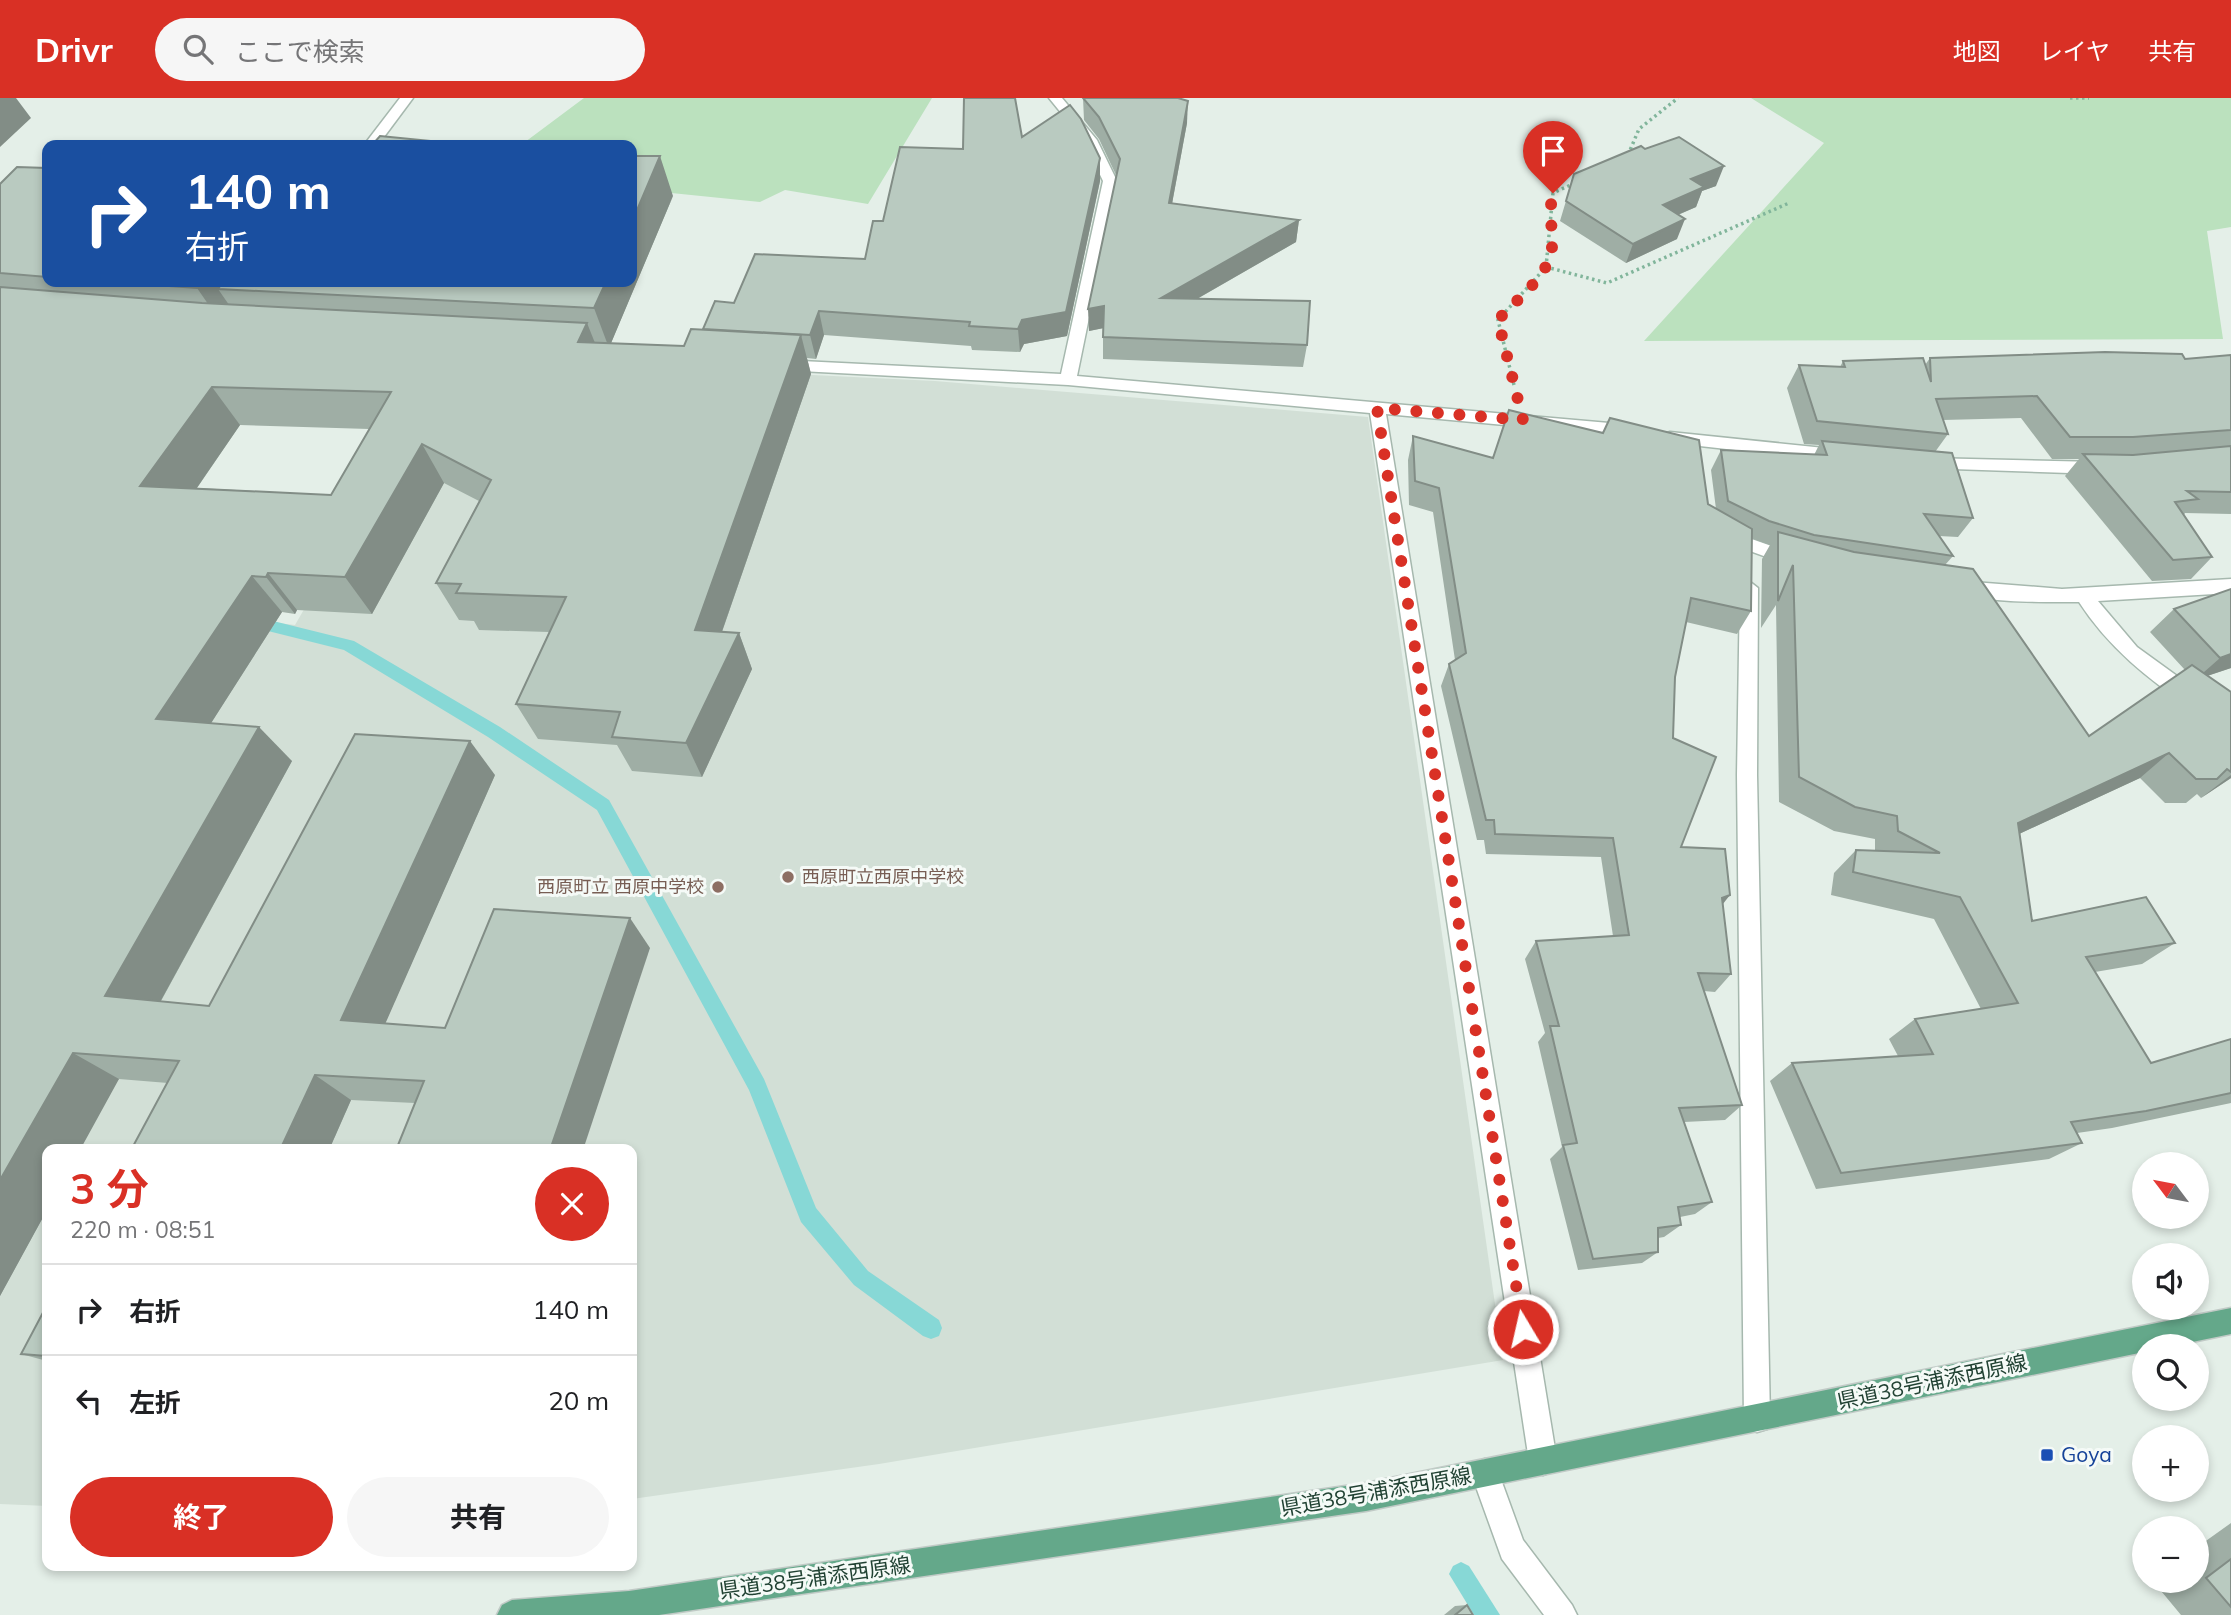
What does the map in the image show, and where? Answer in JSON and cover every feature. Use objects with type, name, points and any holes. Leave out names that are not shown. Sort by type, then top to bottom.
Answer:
[{"type":"main road","name":"県道38号浦添西原線","points":[[512,1615],[629,1610],[1367,1497],[2231,1321]]},
{"type":"street","points":[[375,140],[407,98]]},
{"type":"street","points":[[1055,98],[1090,140],[1110,181],[1068,380]]},
{"type":"street","points":[[765,364],[1068,380],[1600,426],[1697,448],[1855,457]]},
{"type":"street","points":[[1377,408],[1543,1461]]},
{"type":"street","points":[[1908,462],[1961,467],[2114,468]]},
{"type":"street","points":[[1707,526],[1750,547],[1813,565]]},
{"type":"street","points":[[1750,547],[1747,775],[1757,1419]]},
{"type":"street","points":[[1947,586],[1988,593],[2084,595],[2231,586]]},
{"type":"street","points":[[2084,595],[2095,616],[2116,639],[2177,689],[2231,724]]},
{"type":"street","points":[[1485,1473],[1512,1549],[1562,1615]]},
{"type":"path","points":[[1628,157],[1628,142],[1644,122],[1678,98]]},
{"type":"path","points":[[2070,98],[2089,98]]},
{"type":"path","points":[[1523,420],[1498,320],[1546,267],[1552,249],[1549,211],[1553,193],[1578,181]]},
{"type":"path","points":[[1546,267],[1607,283],[1789,204]]},
{"type":"shaded area","name":"西原町立 西原中学校","points":[[450,357],[935,381],[1368,417],[1503,1360],[879,1464],[637,1498],[637,1144],[42,1144],[42,1506],[0,1504],[0,590],[295,625]]},
{"type":"green space","points":[[584,98],[932,98],[868,204],[785,190],[760,202],[637,190],[637,140],[528,140]]},
{"type":"green space","points":[[1751,98],[2231,98],[2231,227],[2207,231],[2223,339],[1644,341],[1824,143]]},
{"type":"building","points":[[964,98],[1015,98],[1022,137],[1070,105],[1081,119],[1100,158],[1066,312],[1022,320],[1018,329],[969,326],[970,322],[819,311],[810,335],[703,329],[715,301],[734,303],[755,254],[865,259],[873,221],[883,221],[900,147],[963,149]]},
{"type":"building","points":[[1083,98],[1178,98],[1188,101],[1169,203],[1299,220],[1161,298],[1310,301],[1307,345],[1103,337],[1104,306],[1088,309],[1120,159],[1099,117]]},
{"type":"building","points":[[380,136],[420,140],[376,140]]},
{"type":"building","points":[[1679,137],[1724,166],[1691,179],[1704,187],[1663,205],[1685,219],[1633,244],[1566,201],[1574,174],[1641,146],[1645,149]]},
{"type":"building","points":[[637,156],[660,156],[637,210]]},
{"type":"building","points":[[17,167],[42,168],[42,277],[0,273],[0,184]]},
{"type":"building","points":[[0,287],[202,303],[587,323],[578,342],[684,346],[691,329],[801,335],[695,630],[739,633],[686,743],[612,737],[620,712],[516,704],[566,597],[456,593],[461,584],[436,583],[491,480],[422,444],[345,577],[268,573],[266,577],[252,576],[156,719],[259,727],[105,996],[209,1006],[355,734],[470,741],[341,1020],[445,1028],[494,909],[630,918],[552,1144],[398,1144],[424,1081],[315,1075],[283,1144],[134,1144],[179,1061],[73,1053],[0,1180]],"holes":[[[212,387],[391,392],[331,495],[140,486]]]},
{"type":"building","points":[[219,287],[604,287],[594,308],[218,289]]},
{"type":"building","points":[[2105,352],[2182,354],[2185,359],[2231,355],[2231,430],[2133,437],[2070,437],[2037,396],[1936,399],[1948,434],[1817,421],[1799,365],[1845,367],[1843,361],[1923,358],[1931,382],[1930,358]]},
{"type":"building","points":[[1509,410],[1603,433],[1610,418],[1699,440],[1708,504],[1752,529],[1751,611],[1691,598],[1675,677],[1673,738],[1716,757],[1681,847],[1725,849],[1730,895],[1722,898],[1731,974],[1698,973],[1742,1105],[1679,1108],[1712,1202],[1678,1207],[1681,1225],[1658,1228],[1658,1252],[1593,1259],[1563,1145],[1577,1143],[1550,1026],[1559,1026],[1536,941],[1629,935],[1613,838],[1495,834],[1494,820],[1486,820],[1449,664],[1466,653],[1439,488],[1415,481],[1413,436],[1493,458]]},
{"type":"building","points":[[1822,441],[1952,453],[1973,518],[1924,514],[1953,556],[1814,535],[1769,521],[1728,501],[1721,450],[1827,455]]},
{"type":"building","points":[[2231,446],[2231,492],[2187,491],[2198,499],[2175,502],[2212,557],[2173,560],[2083,454],[2133,455]]},
{"type":"building","points":[[1778,532],[1854,552],[1973,569],[2089,736],[2192,665],[2231,692],[2231,772],[2227,769],[2217,779],[2196,779],[2169,753],[2018,823],[2032,921],[2146,897],[2175,943],[2086,957],[2151,1063],[2231,1039],[2231,1093],[2146,1111],[2071,1122],[2082,1143],[1841,1173],[1792,1063],[1933,1054],[1915,1019],[2018,1003],[1960,897],[1853,872],[1856,850],[1940,853],[1898,831],[1897,816],[1855,807],[1799,777],[1793,565],[1778,601]]},
{"type":"building","points":[[2231,589],[2231,654],[2220,658],[2174,609]]},
{"type":"building","points":[[42,1314],[42,1356],[21,1354]]},
{"type":"building","points":[[2231,1559],[2231,1607],[2209,1581],[2209,1576]]},
{"type":"building","points":[[1467,1605],[1473,1615],[1455,1615]]},
{"type":"waterway","points":[[249,621],[348,645],[494,732],[603,805],[757,1086],[808,1215],[861,1278],[931,1328]]},
{"type":"waterway","points":[[1461,1574],[1488,1615]]},
{"type":"place","name":"西原町立西原中学校","points":[[788,877]]},
{"type":"place","name":"西原町立 西原中学校","points":[[718,887]]},
{"type":"place","name":"Goya","points":[[2047,1455]]},
{"type":"route","points":[[1523,1329],[1377,408],[1523,420],[1498,320],[1546,267],[1552,249],[1549,211],[1553,193]]}]
